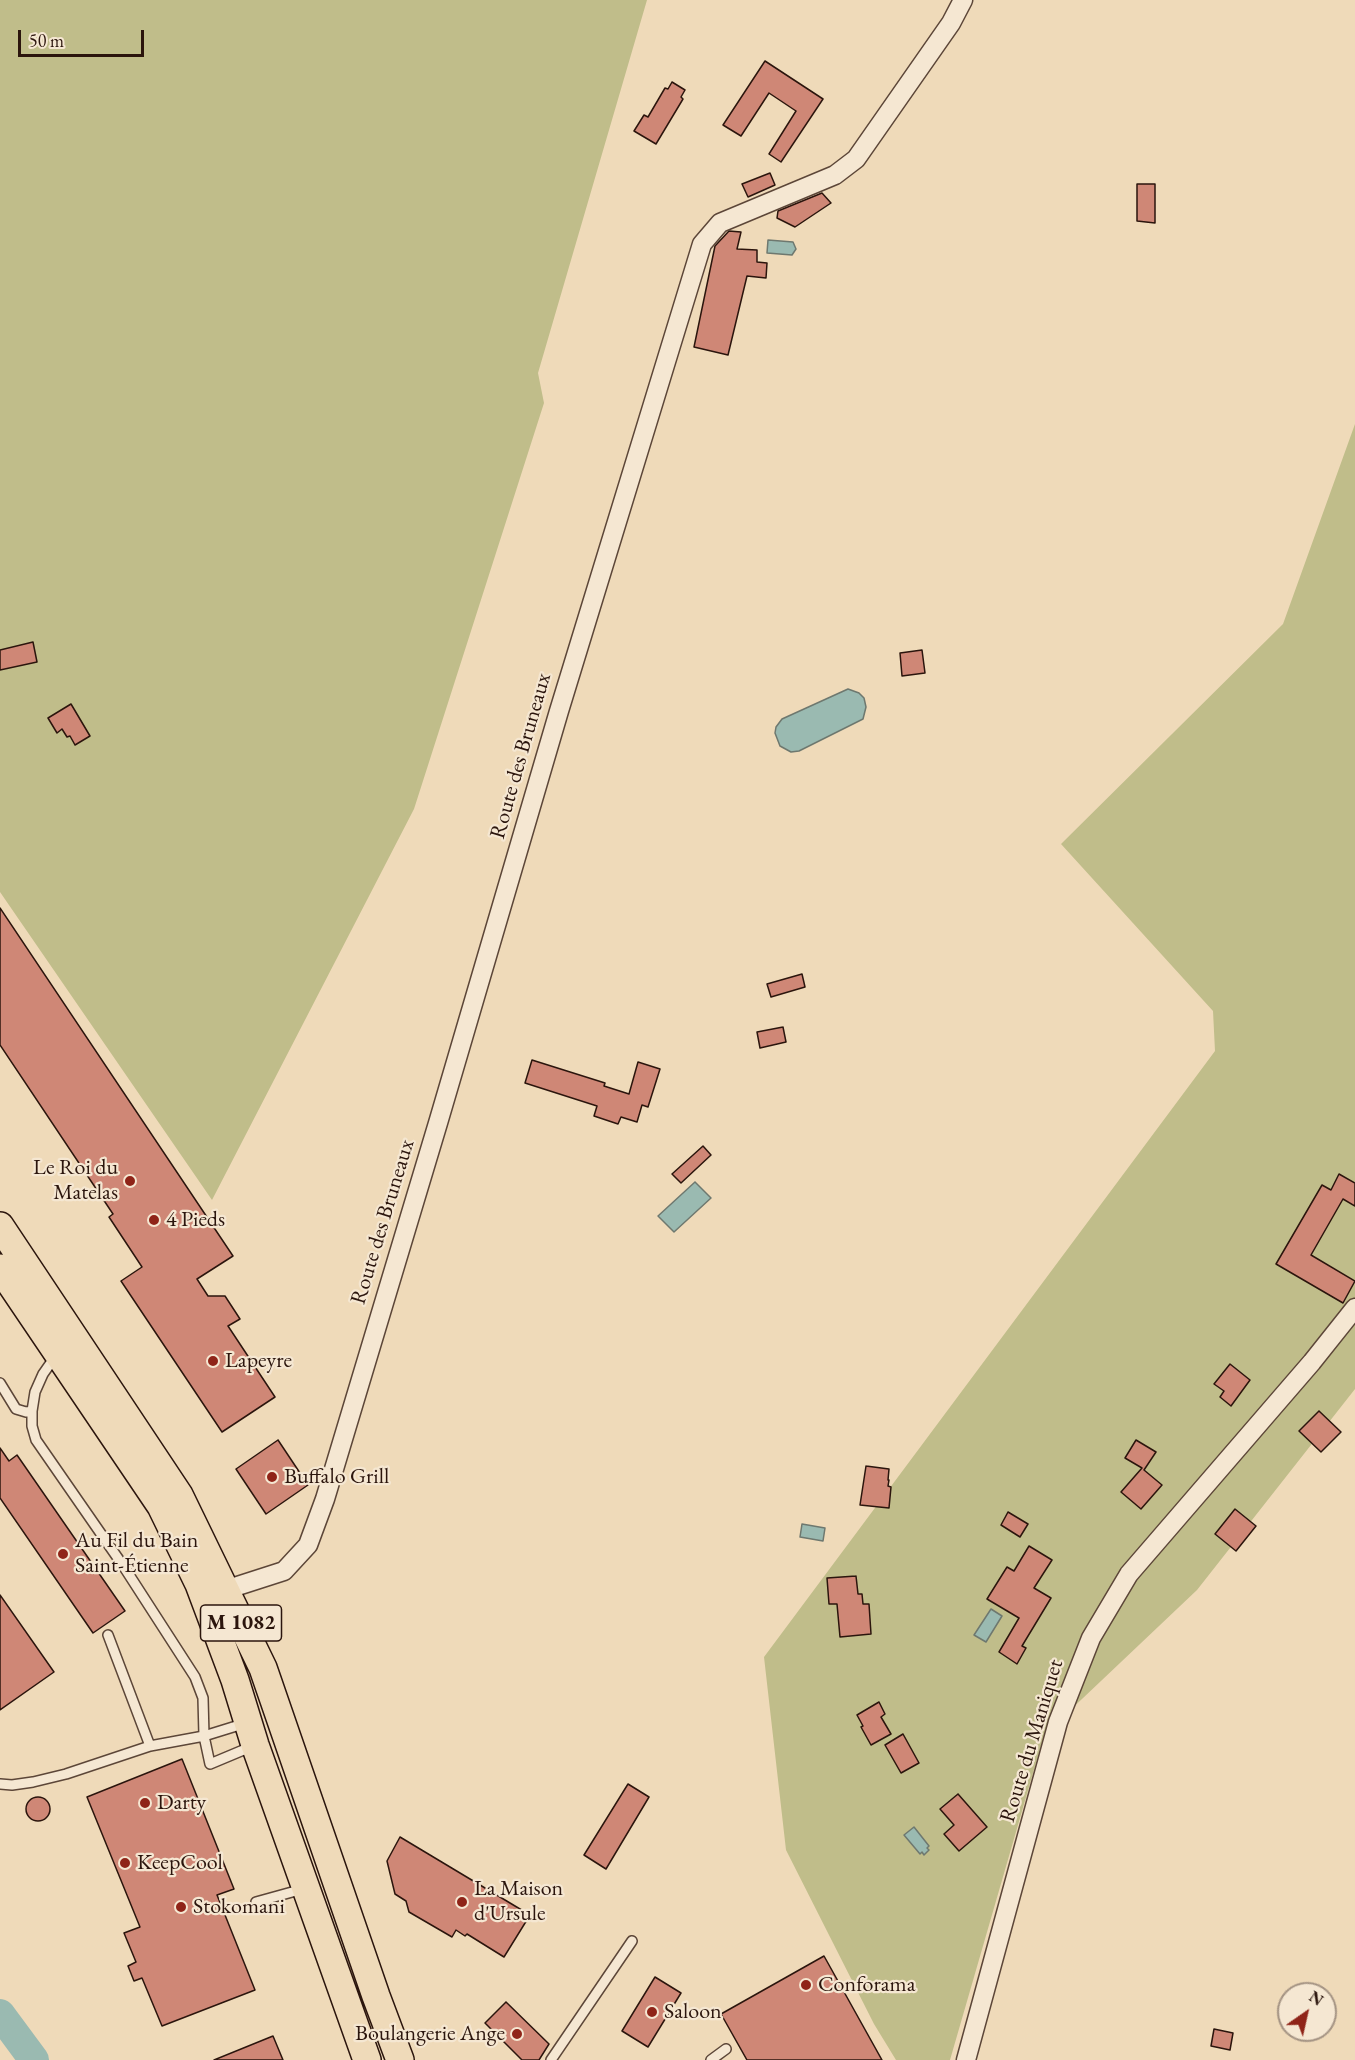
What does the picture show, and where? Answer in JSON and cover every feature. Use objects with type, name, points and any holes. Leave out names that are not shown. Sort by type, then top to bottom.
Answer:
[{"type":"main road","name":"M 1082","points":[[0,1226],[179,1495],[212,1587],[252,1734],[367,2060]]},
{"type":"main road","name":"M 1082","points":[[0,1268],[161,1506],[263,1668],[400,2060]]},
{"type":"main road","points":[[252,1734],[281,1721]]},
{"type":"street","name":"Route des Bruneaux","points":[[212,1587],[284,1571],[308,1545],[325,1499],[559,711],[702,243],[720,223],[835,175],[856,159],[882,125],[951,23],[963,0]]},
{"type":"street","name":"Route du Maniquet","points":[[966,2060],[1058,1722],[1091,1638],[1129,1574],[1312,1362],[1355,1308]]},
{"type":"lane","points":[[60,1356],[43,1374],[35,1392],[32,1426],[36,1440],[124,1567],[195,1677],[203,1698],[204,1736],[210,1764],[252,1734]]},
{"type":"lane","points":[[0,1383],[16,1409],[32,1411]]},
{"type":"lane","points":[[108,1635],[150,1746]]},
{"type":"lane","points":[[0,1784],[33,1782],[66,1774],[150,1746],[204,1736],[252,1734]]},
{"type":"lane","points":[[256,1902],[305,1888]]},
{"type":"lane","points":[[551,2060],[632,1941]]},
{"type":"lane","points":[[711,2060],[726,2049]]},
{"type":"shaded area","points":[[0,0],[647,0],[538,373],[544,403],[414,809],[212,1200],[0,892]]},
{"type":"shaded area","points":[[1355,424],[1355,1389],[1197,1590],[1044,1735],[950,2060],[896,2060],[874,2024],[786,1850],[764,1657],[1215,1051],[1213,1011],[1061,844],[1283,624]]},
{"type":"water","points":[[768,240],[793,242],[796,249],[792,255],[767,253]]},
{"type":"water","points":[[848,689],[859,693],[864,698],[866,707],[863,719],[799,751],[791,752],[780,746],[775,733],[782,719]]},
{"type":"water","points":[[695,1182],[711,1198],[674,1232],[658,1216]]},
{"type":"water","points":[[802,1524],[825,1528],[823,1541],[800,1537]]},
{"type":"water","points":[[991,1609],[1002,1616],[986,1642],[974,1635]]},
{"type":"water","points":[[914,1827],[929,1846],[927,1848],[929,1850],[924,1855],[922,1852],[920,1854],[904,1835]]},
{"type":"building","points":[[765,61],[823,99],[781,162],[769,154],[796,111],[769,93],[741,136],[723,125]]},
{"type":"building","points":[[672,82],[685,90],[681,97],[683,99],[656,144],[634,131],[644,115],[648,117],[665,88],[668,89]]},
{"type":"building","points":[[770,173],[775,185],[748,197],[742,184]]},
{"type":"building","points":[[1137,184],[1155,184],[1155,223],[1137,221]]},
{"type":"building","points":[[822,193],[831,203],[795,227],[777,218],[778,211]]},
{"type":"building","points":[[729,231],[741,232],[737,249],[757,250],[757,262],[767,263],[766,278],[747,276],[728,355],[694,347],[715,246]]},
{"type":"building","points":[[33,642],[37,662],[0,670],[0,650]]},
{"type":"building","points":[[922,650],[925,673],[902,676],[900,653]]},
{"type":"building","points":[[71,704],[90,736],[75,745],[62,729],[57,733],[48,718]]},
{"type":"building","points":[[0,908],[233,1256],[197,1279],[208,1296],[225,1296],[240,1319],[228,1326],[275,1397],[222,1432],[121,1281],[142,1267],[109,1217],[113,1214],[0,1045]]},
{"type":"building","points":[[802,974],[805,987],[771,997],[767,984]]},
{"type":"building","points":[[783,1027],[786,1042],[760,1048],[757,1032]]},
{"type":"building","points":[[532,1060],[605,1083],[604,1086],[629,1094],[638,1062],[660,1069],[648,1107],[642,1105],[637,1122],[621,1117],[618,1124],[594,1116],[597,1106],[525,1083]]},
{"type":"building","points":[[703,1146],[711,1155],[681,1183],[672,1174]]},
{"type":"building","points":[[1339,1174],[1355,1183],[1355,1206],[1343,1199],[1311,1255],[1355,1281],[1343,1303],[1276,1264],[1322,1185],[1331,1190]]},
{"type":"building","points":[[1230,1364],[1250,1380],[1231,1406],[1220,1397],[1224,1391],[1214,1384]]},
{"type":"building","points":[[1319,1411],[1341,1432],[1321,1452],[1299,1431]]},
{"type":"building","name":"Buffalo Grill","points":[[278,1440],[308,1485],[266,1514],[236,1469]]},
{"type":"building","points":[[1136,1440],[1156,1452],[1144,1470],[1162,1485],[1141,1509],[1121,1492],[1142,1468],[1125,1458]]},
{"type":"building","name":"Au Fil du Bain Saint-Étienne","points":[[0,1448],[9,1461],[17,1455],[125,1611],[93,1633],[0,1498]]},
{"type":"building","points":[[866,1466],[889,1469],[888,1486],[891,1487],[889,1508],[860,1505]]},
{"type":"building","points":[[1235,1509],[1256,1526],[1236,1551],[1215,1534]]},
{"type":"building","points":[[1008,1512],[1028,1524],[1020,1537],[1001,1525]]},
{"type":"building","points":[[1029,1546],[1052,1560],[1034,1588],[1051,1598],[1022,1646],[1026,1648],[1017,1664],[999,1652],[1019,1618],[987,1599],[1007,1567],[1014,1571]]},
{"type":"building","points":[[856,1576],[858,1594],[862,1594],[863,1604],[869,1604],[871,1634],[840,1637],[837,1604],[829,1604],[827,1578]]},
{"type":"building","points":[[0,1595],[54,1672],[0,1710]]},
{"type":"building","points":[[879,1702],[885,1714],[881,1717],[891,1734],[871,1745],[857,1715]]},
{"type":"building","points":[[903,1734],[919,1763],[901,1773],[885,1745]]},
{"type":"building","points":[[182,1759],[234,1889],[217,1895],[255,1990],[162,2026],[142,1978],[134,1981],[128,1966],[136,1962],[124,1933],[140,1927],[87,1797]]},
{"type":"building","points":[[628,1784],[649,1797],[606,1869],[584,1855]]},
{"type":"building","points":[[958,1794],[987,1827],[959,1851],[944,1834],[954,1825],[940,1809]]},
{"type":"building","points":[[38,1797],[46,1801],[50,1809],[46,1817],[38,1821],[30,1817],[26,1809],[30,1801]]},
{"type":"building","name":"La Maison d'Ursule","points":[[400,1837],[530,1915],[504,1957],[467,1934],[465,1936],[456,1930],[452,1937],[409,1912],[406,1901],[395,1894],[387,1861]]},
{"type":"building","name":"Conforama","points":[[824,1956],[882,2060],[747,2060],[721,2014]]},
{"type":"building","name":"Saloon","points":[[655,1977],[681,1993],[648,2047],[622,2031]]},
{"type":"building","name":"Boulangerie Ange","points":[[506,2002],[549,2044],[539,2060],[522,2060],[485,2023]]},
{"type":"building","points":[[1214,2029],[1233,2033],[1230,2050],[1211,2046]]},
{"type":"building","points":[[273,2036],[283,2060],[214,2060]]},
{"type":"waterway","points":[[0,2014],[34,2060]]},
{"type":"place","name":"Le Roi du Matelas","points":[[130,1181]]},
{"type":"place","name":"4 Pieds","points":[[154,1220]]},
{"type":"place","name":"Lapeyre","points":[[213,1361]]},
{"type":"place","name":"Buffalo Grill","points":[[272,1477]]},
{"type":"place","name":"Au Fil du Bain Saint-Étienne","points":[[63,1554]]},
{"type":"place","name":"Darty","points":[[145,1803]]},
{"type":"place","name":"KeepCool","points":[[125,1863]]},
{"type":"place","name":"La Maison d'Ursule","points":[[462,1902]]},
{"type":"place","name":"Stokomani","points":[[181,1907]]},
{"type":"place","name":"Conforama","points":[[806,1985]]},
{"type":"place","name":"Saloon","points":[[652,2012]]},
{"type":"place","name":"Boulangerie Ange","points":[[517,2034]]}]
